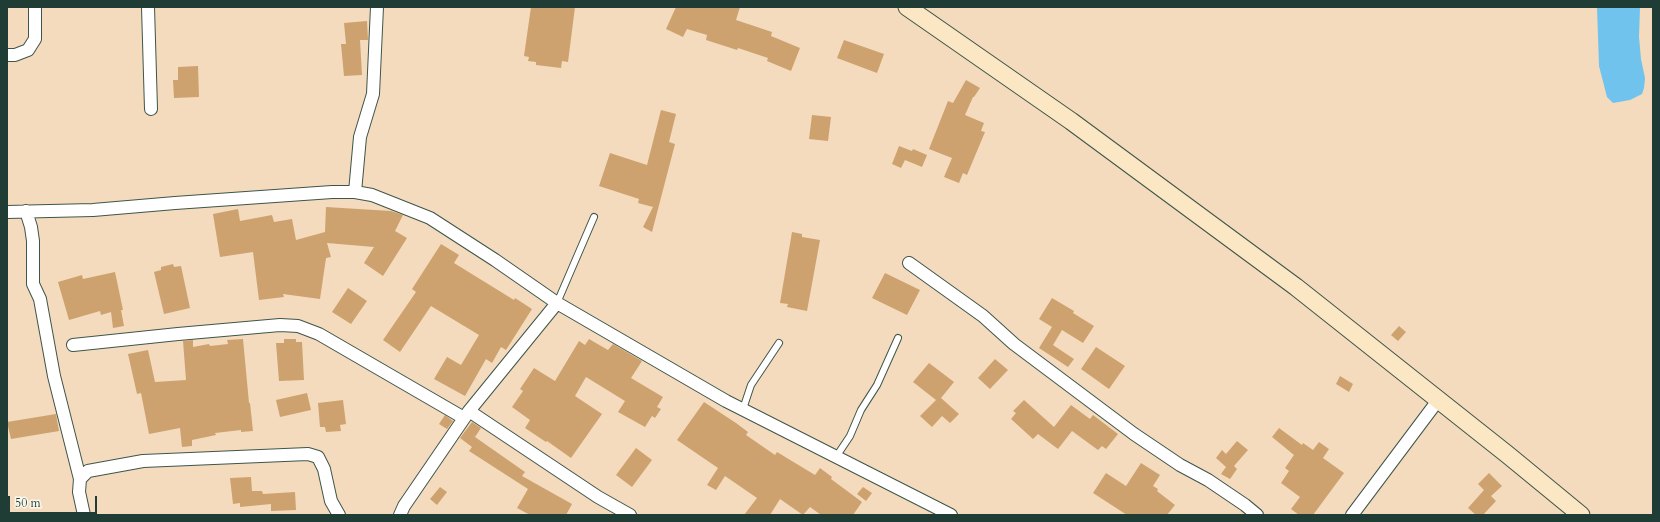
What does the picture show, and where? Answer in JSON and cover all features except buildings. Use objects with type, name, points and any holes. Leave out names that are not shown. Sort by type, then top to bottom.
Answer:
[{"type":"main road","points":[[907,7],[1072,122],[1277,272],[1438,399],[1581,515]]},
{"type":"street","points":[[7,55],[15,55],[28,50],[35,39],[35,7]]},
{"type":"street","points":[[148,7],[151,109]]},
{"type":"street","points":[[354,192],[360,137],[373,94],[377,7]]},
{"type":"street","points":[[7,212],[93,210],[175,203],[354,192],[372,195],[430,218],[495,260],[557,303],[726,401],[743,408],[951,515]]},
{"type":"street","points":[[26,212],[31,227],[33,241],[33,284],[40,299],[54,376],[80,479],[79,492],[84,515]]},
{"type":"street","points":[[909,263],[983,316],[1014,344],[1134,434],[1180,465],[1208,480],[1257,515]]},
{"type":"street","points":[[400,515],[404,506],[467,414],[557,303]]},
{"type":"street","points":[[73,346],[178,334],[280,325],[298,326],[319,334],[467,414],[630,515]]},
{"type":"street","points":[[1352,515],[1438,399]]},
{"type":"street","points":[[80,479],[88,471],[143,461],[308,454],[318,457],[324,469],[330,501],[339,515]]},
{"type":"lane","points":[[557,303],[594,217]]},
{"type":"lane","points":[[836,457],[850,436],[861,410],[878,385],[898,338]]},
{"type":"lane","points":[[743,408],[751,385],[779,343]]},
{"type":"water","points":[[1597,7],[1640,7],[1639,37],[1641,59],[1645,78],[1644,88],[1642,94],[1630,100],[1613,103],[1607,97],[1599,66]]}]
